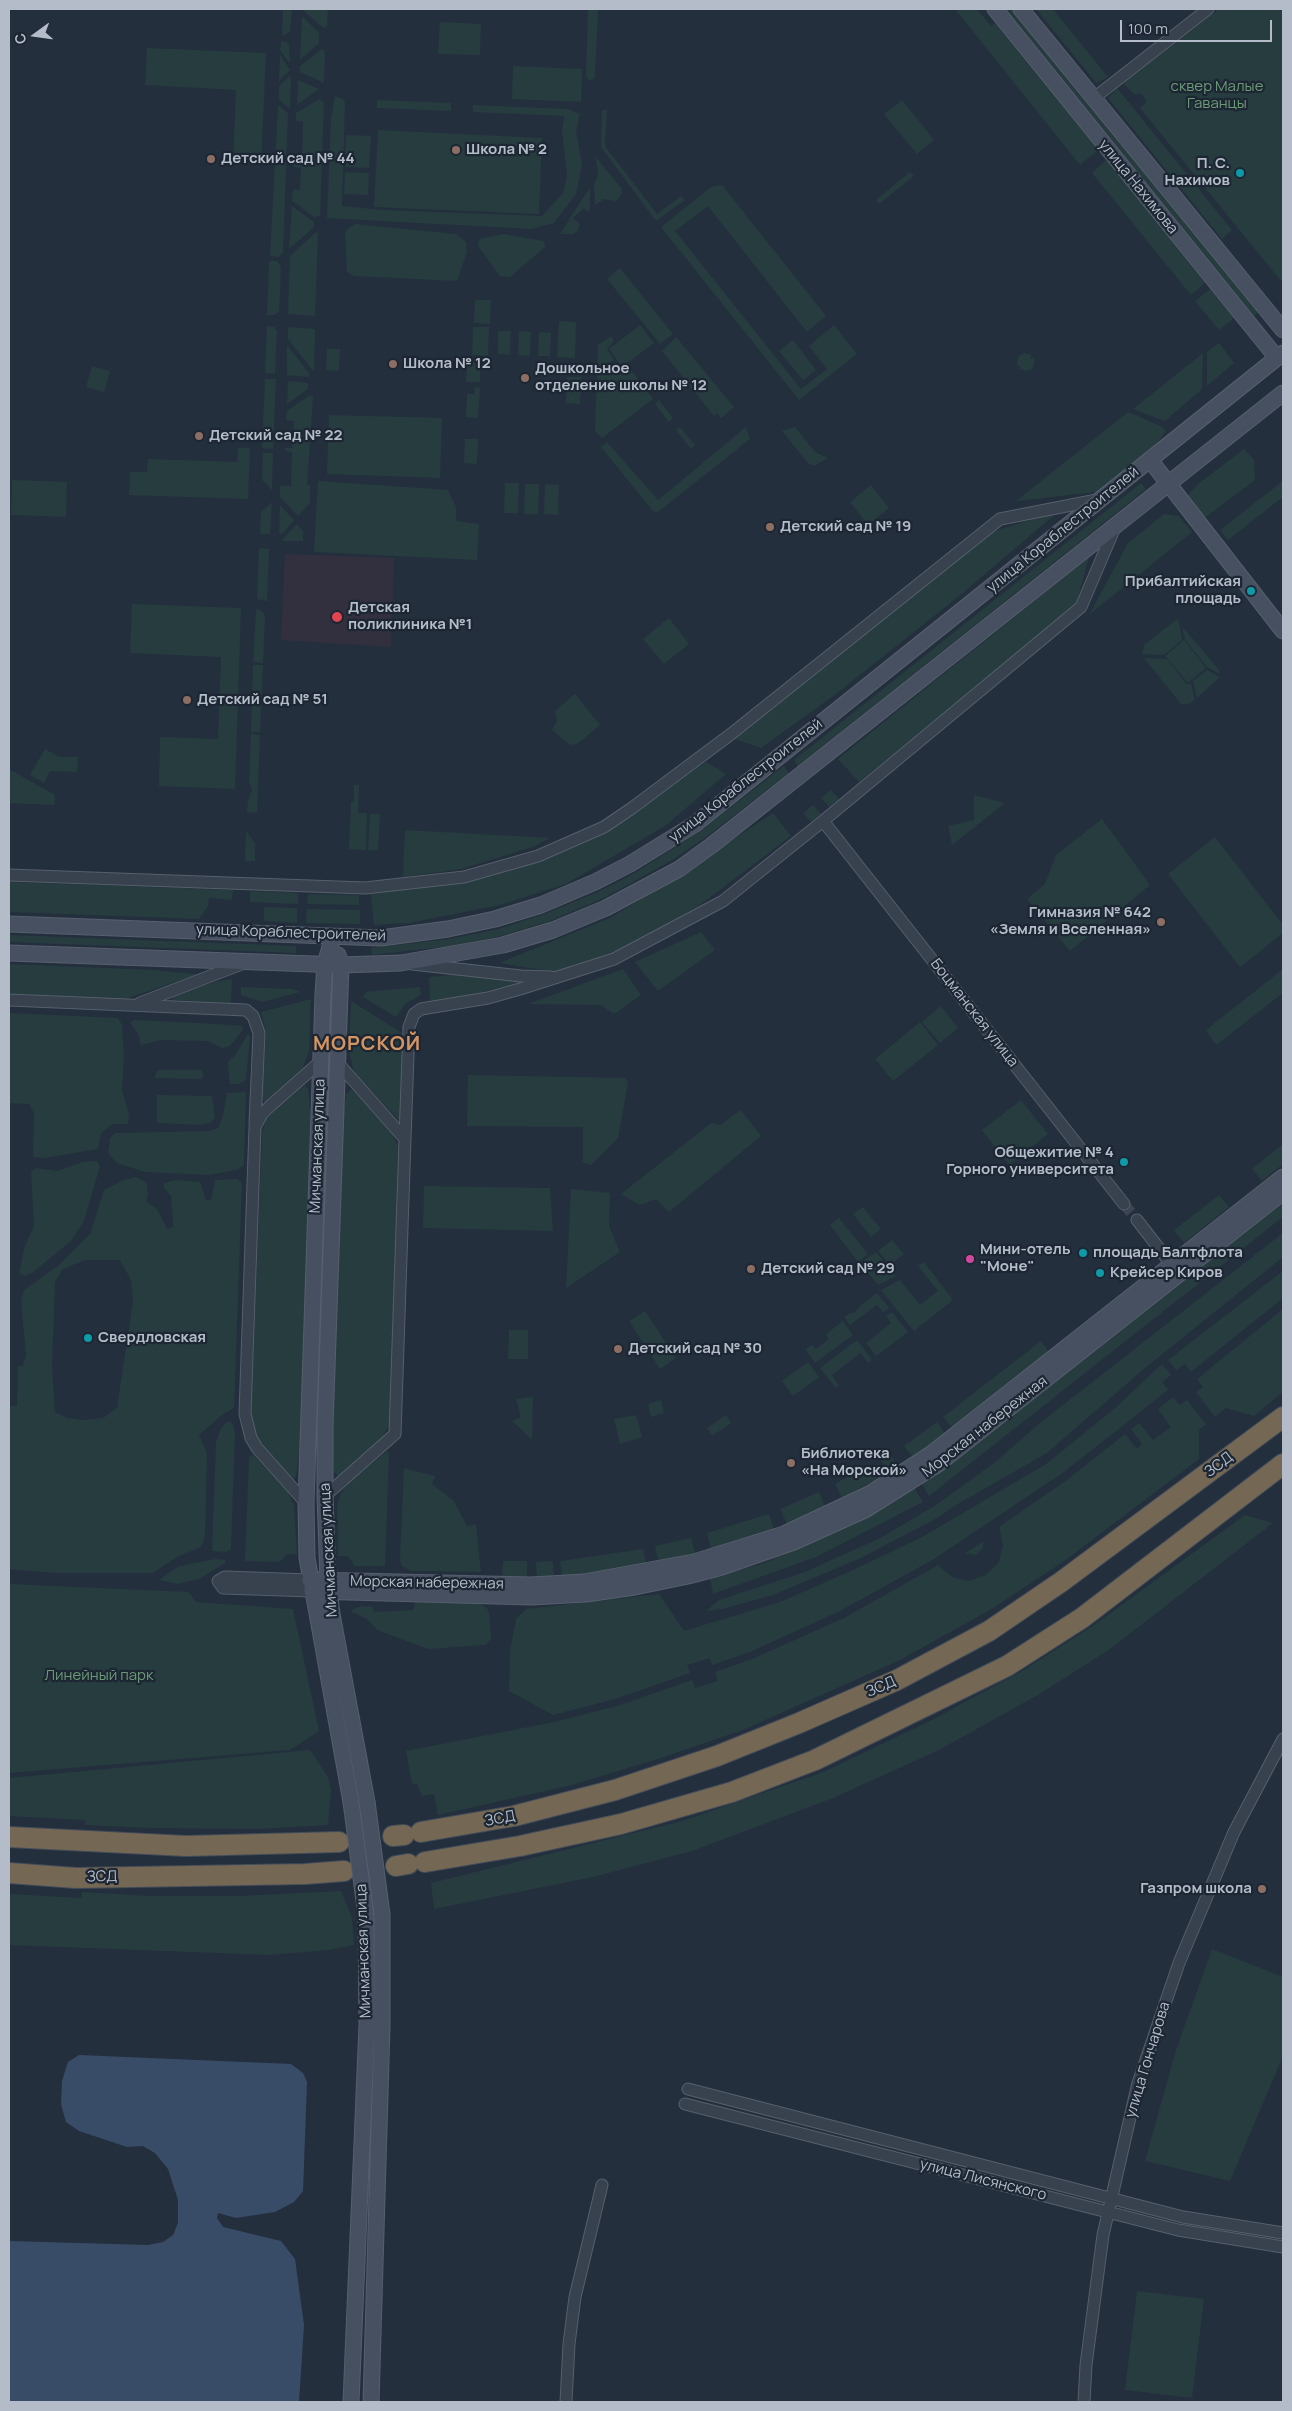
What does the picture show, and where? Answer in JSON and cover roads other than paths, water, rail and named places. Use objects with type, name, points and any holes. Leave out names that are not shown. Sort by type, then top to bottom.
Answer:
[{"type":"highway","name":"ЗСД","points":[[406,1834],[514,1816],[615,1790],[717,1756],[897,1680],[998,1626],[1061,1582],[1283,1418]]},
{"type":"highway","name":"ЗСД","points":[[410,1864],[520,1846],[621,1824],[732,1792],[815,1760],[1007,1666],[1082,1618],[1283,1464]]},
{"type":"highway","points":[[9,1837],[186,1846],[339,1842]]},
{"type":"highway","name":"ЗСД","points":[[9,1874],[76,1878],[296,1874],[344,1871]]},
{"type":"main road","name":"улица Нахимова","points":[[995,9],[1281,358]]},
{"type":"main road","name":"улица Нахимова","points":[[1021,9],[1283,330]]},
{"type":"main road","name":"улица Кораблестроителей","points":[[9,924],[333,937],[399,936],[495,919],[541,905],[630,864],[695,824],[1150,460],[1281,358]]},
{"type":"main road","name":"улица Кораблестроителей","points":[[9,953],[341,965],[401,964],[503,945],[553,930],[606,908],[679,869],[805,773],[1283,394]]},
{"type":"main road","points":[[1150,460],[1283,632]]},
{"type":"main road","name":"Мичманская улица","points":[[333,937],[325,964],[320,1062],[306,1503],[307,1558],[311,1586],[351,1802],[366,1916],[367,2025],[351,2402]]},
{"type":"main road","name":"Мичманская улица","points":[[333,937],[341,965],[336,1062],[325,1425],[325,1496],[329,1586],[336,1639],[367,1802],[382,1914],[382,2026],[371,2402]]},
{"type":"main road","name":"Морская набережная","points":[[1175,1270],[1283,1177]]},
{"type":"main road","name":"Морская набережная","points":[[311,1586],[531,1585],[584,1582],[694,1562],[784,1534],[858,1500],[910,1469],[1175,1270],[1283,1192]]},
{"type":"street","points":[[1094,98],[1208,9]]},
{"type":"street","points":[[9,875],[365,888],[464,876],[538,856],[604,827],[632,808],[712,749],[1000,519],[1101,499]]},
{"type":"street","name":"улица Кораблестроителей","points":[[405,1139],[410,1020],[414,1014],[421,1009],[488,998],[563,977],[622,956],[722,900],[823,822],[1081,607],[1118,523]]},
{"type":"street","name":"Боцманская улица","points":[[823,822],[1124,1204]]},
{"type":"street","points":[[136,1004],[251,961]]},
{"type":"street","points":[[401,964],[521,976],[563,977]]},
{"type":"street","points":[[9,1000],[237,1009],[246,1010],[253,1016],[257,1024],[260,1043],[255,1127],[245,1414],[248,1429],[257,1448],[306,1503]]},
{"type":"street","points":[[255,1127],[262,1114],[320,1062]]},
{"type":"street","points":[[325,1496],[395,1434],[405,1139],[336,1062]]},
{"type":"street","points":[[1137,1220],[1175,1270]]},
{"type":"street","name":"Морская набережная","points":[[225,1577],[311,1586],[223,1588],[218,1581],[225,1577]]},
{"type":"street","name":"улица Гончарова","points":[[1084,2402],[1086,2365],[1110,2198],[1138,2083],[1179,1963],[1234,1832],[1283,1739]]},
{"type":"street","name":"улица Лисянского","points":[[688,2089],[1182,2217],[1283,2233]]},
{"type":"street","name":"улица Лисянского","points":[[685,2104],[1178,2230],[1283,2247]]},
{"type":"street","points":[[566,2402],[569,2344],[575,2297],[602,2186]]},
{"type":"water","points":[[79,2055],[291,2064],[303,2073],[307,2082],[303,2191],[294,2202],[275,2212],[236,2218],[218,2213],[217,2218],[223,2227],[281,2241],[295,2259],[304,2325],[299,2402],[9,2402],[9,2241],[148,2245],[163,2242],[173,2235],[178,2223],[178,2200],[168,2169],[155,2153],[143,2146],[127,2147],[79,2131],[66,2122],[61,2104],[62,2081],[68,2062]]},
{"type":"tunnel","points":[[1124,1204],[1137,1220]]},
{"type":"place","name":"Школа № 2","points":[[456,150]]},
{"type":"place","name":"Детский сад № 44","points":[[211,159]]},
{"type":"place","name":"П. С. Нахимов","points":[[1240,173]]},
{"type":"place","name":"Школа № 12","points":[[393,364]]},
{"type":"place","name":"Дошкольное отделение школы № 12","points":[[525,378]]},
{"type":"place","name":"Детский сад № 22","points":[[199,436]]},
{"type":"place","name":"Детский сад № 19","points":[[770,527]]},
{"type":"place","name":"Прибалтийская площадь","points":[[1251,591]]},
{"type":"place","name":"Детская поликлиника №1","points":[[337,617]]},
{"type":"place","name":"Детский сад № 51","points":[[187,700]]},
{"type":"place","name":"Гимназия № 642 «Земля и Вселенная»","points":[[1161,922]]},
{"type":"place","name":"Общежитие № 4 Горного университета","points":[[1124,1162]]},
{"type":"place","name":"площадь Балтфлота","points":[[1083,1253]]},
{"type":"place","name":"Мини-отель \"Моне\"","points":[[970,1259]]},
{"type":"place","name":"Детский сад № 29","points":[[751,1269]]},
{"type":"place","name":"Крейсер Киров","points":[[1100,1273]]},
{"type":"place","name":"Свердловская","points":[[88,1338]]},
{"type":"place","name":"Детский сад № 30","points":[[618,1349]]},
{"type":"place","name":"Библиотека «На Морской»","points":[[791,1463]]},
{"type":"place","name":"Газпром школа","points":[[1262,1889]]},
{"type":"district","name":"МОРСКОЙ","points":[[367,1044]]},
{"type":"park label","name":"сквер Малые Гаванцы","points":[[1217,96]]},
{"type":"park label","name":"Линейный парк","points":[[99,1676]]}]
